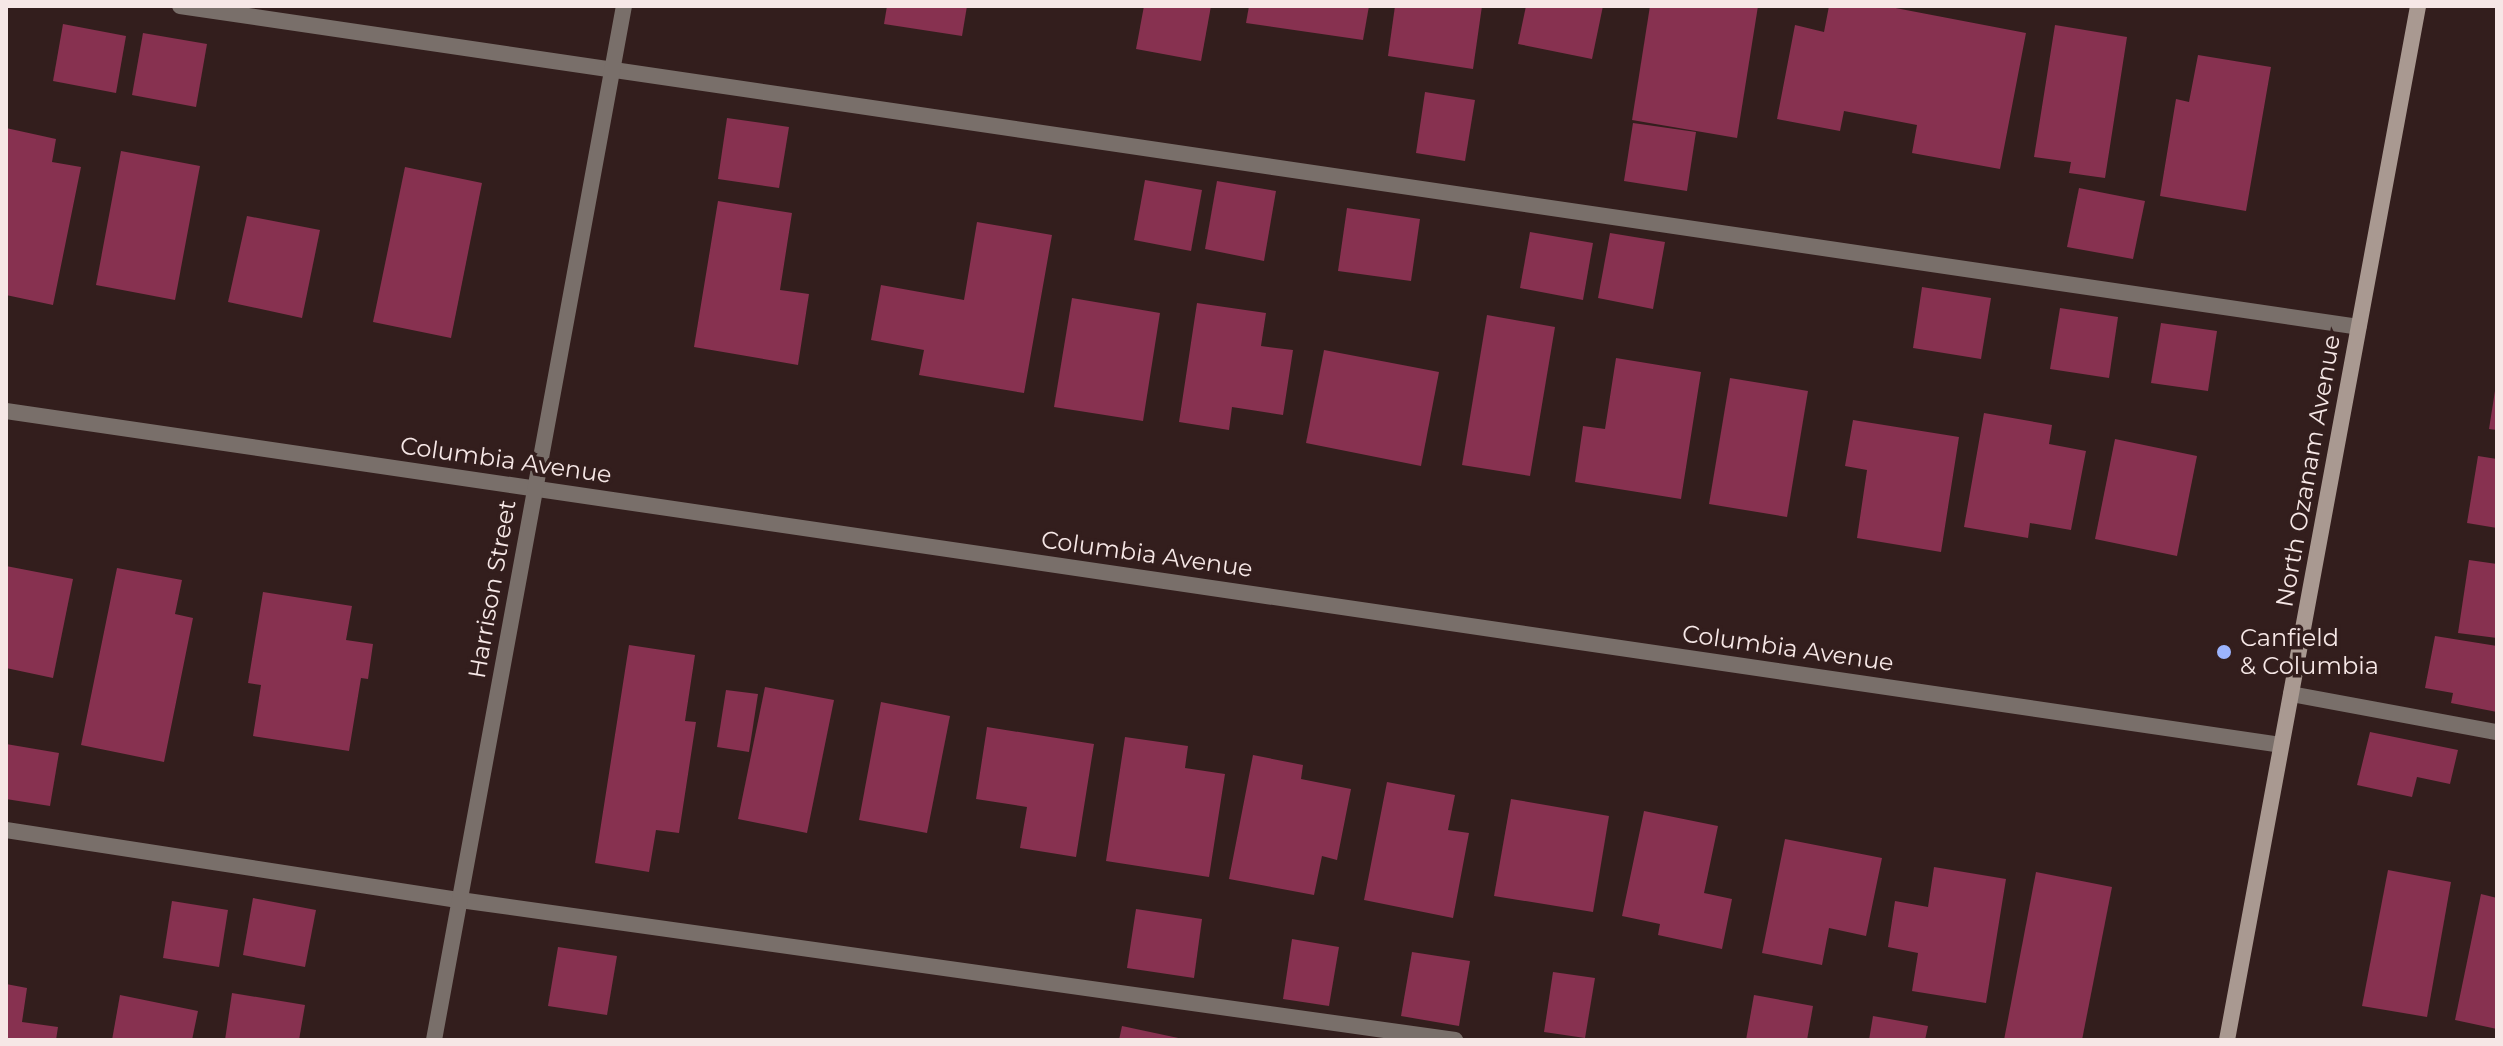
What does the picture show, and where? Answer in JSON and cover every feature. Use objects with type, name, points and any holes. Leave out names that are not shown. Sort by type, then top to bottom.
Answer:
[{"type":"street","points":[[180,6],[613,67],[2358,327]]},
{"type":"street","name":"Harrison Street","points":[[434,1040],[624,6]]},
{"type":"street","name":"North Ozanam Avenue","points":[[2227,1040],[2418,6]]},
{"type":"street","name":"Columbia Avenue","points":[[6,411],[2281,745]]},
{"type":"street","points":[[2291,694],[2497,732]]},
{"type":"street","points":[[6,830],[460,900],[1455,1040]]},
{"type":"building","points":[[887,6],[967,6],[962,36],[884,24]]},
{"type":"building","points":[[1144,6],[1211,6],[1201,61],[1136,49]]},
{"type":"building","points":[[1249,6],[1369,6],[1363,40],[1246,23]]},
{"type":"building","points":[[1395,6],[1482,6],[1473,69],[1388,56]]},
{"type":"building","points":[[1526,6],[1603,6],[1592,59],[1518,44]]},
{"type":"building","points":[[1650,6],[1758,6],[1737,138],[1632,120]]},
{"type":"building","points":[[1829,6],[1885,6],[2026,33],[2000,169],[1912,153],[1917,125],[1844,111],[1840,131],[1777,119],[1795,25],[1824,32]]},
{"type":"building","points":[[63,24],[126,36],[116,93],[53,81]]},
{"type":"building","points":[[2055,25],[2127,37],[2105,178],[2069,173],[2071,162],[2034,157]]},
{"type":"building","points":[[143,33],[207,44],[196,107],[132,95]]},
{"type":"building","points":[[2198,55],[2271,67],[2246,211],[2160,196],[2176,99],[2189,102]]},
{"type":"building","points":[[1425,92],[1475,100],[1465,161],[1416,153]]},
{"type":"building","points":[[727,118],[789,127],[779,188],[718,179]]},
{"type":"building","points":[[1633,123],[1696,132],[1687,191],[1624,181]]},
{"type":"building","points":[[6,128],[56,139],[52,162],[81,167],[53,305],[6,295]]},
{"type":"building","points":[[121,151],[200,166],[175,300],[96,285]]},
{"type":"building","points":[[405,167],[482,183],[451,338],[373,322]]},
{"type":"building","points":[[1145,180],[1202,190],[1191,251],[1134,240]]},
{"type":"building","points":[[1217,181],[1276,191],[1264,261],[1205,249]]},
{"type":"building","points":[[2079,188],[2145,201],[2133,259],[2067,247]]},
{"type":"building","points":[[718,201],[792,213],[780,290],[809,294],[798,365],[694,347]]},
{"type":"building","points":[[1347,208],[1420,219],[1411,281],[1338,271]]},
{"type":"building","points":[[247,216],[320,230],[302,318],[228,302]]},
{"type":"building","points":[[977,222],[1052,235],[1024,393],[919,375],[924,350],[871,340],[881,285],[964,300]]},
{"type":"building","points":[[1530,232],[1593,243],[1583,300],[1520,288]]},
{"type":"building","points":[[1610,233],[1665,242],[1653,309],[1598,298]]},
{"type":"building","points":[[1922,287],[1991,298],[1981,359],[1913,348]]},
{"type":"building","points":[[1072,298],[1160,313],[1143,421],[1054,407]]},
{"type":"building","points":[[1197,303],[1266,313],[1261,346],[1293,350],[1283,415],[1232,407],[1229,430],[1179,422]]},
{"type":"building","points":[[2060,308],[2118,317],[2109,378],[2050,369]]},
{"type":"building","points":[[1487,315],[1555,327],[1530,476],[1462,465]]},
{"type":"building","points":[[2161,323],[2217,331],[2208,391],[2151,383]]},
{"type":"building","points":[[1324,350],[1439,372],[1421,466],[1306,443]]},
{"type":"building","points":[[1616,358],[1701,372],[1681,499],[1575,482],[1583,426],[1605,429]]},
{"type":"building","points":[[1730,378],[1808,391],[1787,517],[1709,504]]},
{"type":"building","points":[[2497,392],[2497,430],[2489,429]]},
{"type":"building","points":[[1984,413],[2052,425],[2049,444],[2086,451],[2071,530],[2030,523],[2028,538],[1964,527]]},
{"type":"building","points":[[1853,420],[1959,437],[1941,552],[1857,538],[1867,470],[1845,466]]},
{"type":"building","points":[[2115,439],[2197,456],[2177,556],[2095,539]]},
{"type":"building","points":[[2478,456],[2497,459],[2497,528],[2467,523]]},
{"type":"building","points":[[2469,560],[2497,564],[2497,638],[2458,633]]},
{"type":"building","points":[[6,566],[73,579],[53,678],[6,668]]},
{"type":"building","points":[[117,568],[182,580],[175,614],[193,618],[164,762],[81,745]]},
{"type":"building","points":[[263,592],[352,606],[346,640],[373,644],[368,679],[361,678],[349,751],[253,736],[261,685],[248,683]]},
{"type":"building","points":[[2435,636],[2497,646],[2497,712],[2451,703],[2453,693],[2425,688]]},
{"type":"building","points":[[629,645],[695,655],[685,721],[696,722],[679,833],[656,830],[649,872],[595,863]]},
{"type":"building","points":[[765,687],[834,700],[807,833],[738,819]]},
{"type":"building","points":[[726,690],[758,694],[749,752],[717,747]]},
{"type":"building","points":[[881,702],[950,716],[927,833],[859,820]]},
{"type":"building","points":[[987,727],[1094,744],[1076,857],[1020,848],[1027,807],[976,799]]},
{"type":"building","points":[[2370,732],[2458,750],[2450,784],[2417,777],[2412,797],[2357,785]]},
{"type":"building","points":[[1125,737],[1188,746],[1185,768],[1225,774],[1209,877],[1106,861]]},
{"type":"building","points":[[6,744],[59,753],[50,806],[6,799]]},
{"type":"building","points":[[1253,755],[1303,765],[1301,779],[1351,789],[1337,860],[1322,856],[1314,895],[1229,879]]},
{"type":"building","points":[[1387,782],[1455,795],[1448,830],[1469,833],[1453,918],[1364,900]]},
{"type":"building","points":[[1511,799],[1609,816],[1593,912],[1494,896]]},
{"type":"building","points":[[1644,811],[1718,826],[1704,893],[1732,899],[1722,949],[1658,935],[1660,924],[1622,916]]},
{"type":"building","points":[[1785,839],[1882,858],[1866,936],[1829,928],[1822,965],[1762,953]]},
{"type":"building","points":[[1934,867],[2006,879],[1986,1003],[1912,991],[1918,953],[1888,947],[1895,901],[1928,907]]},
{"type":"building","points":[[2388,870],[2451,882],[2427,1017],[2362,1006]]},
{"type":"building","points":[[2036,872],[2112,887],[2082,1040],[2004,1040]]},
{"type":"building","points":[[2481,894],[2497,898],[2497,1029],[2455,1020]]},
{"type":"building","points":[[253,898],[316,910],[305,967],[243,955]]},
{"type":"building","points":[[172,901],[228,910],[219,967],[163,958]]},
{"type":"building","points":[[1136,909],[1202,919],[1194,978],[1127,968]]},
{"type":"building","points":[[1292,939],[1339,947],[1329,1006],[1283,999]]},
{"type":"building","points":[[558,947],[617,956],[607,1015],[548,1006]]},
{"type":"building","points":[[1412,952],[1470,961],[1459,1026],[1401,1016]]},
{"type":"building","points":[[1553,972],[1595,978],[1585,1038],[1544,1032]]},
{"type":"building","points":[[6,984],[27,988],[22,1022],[58,1027],[56,1040],[6,1040]]},
{"type":"building","points":[[232,993],[305,1005],[299,1040],[225,1040]]},
{"type":"building","points":[[120,995],[198,1011],[192,1040],[112,1040]]},
{"type":"building","points":[[1754,995],[1813,1006],[1807,1040],[1746,1040]]},
{"type":"building","points":[[1873,1016],[1928,1026],[1925,1040],[1869,1040]]},
{"type":"building","points":[[1122,1026],[1183,1039],[1183,1040],[1119,1040]]},
{"type":"place","name":"Canfield & Columbia","points":[[2224,652]]}]
